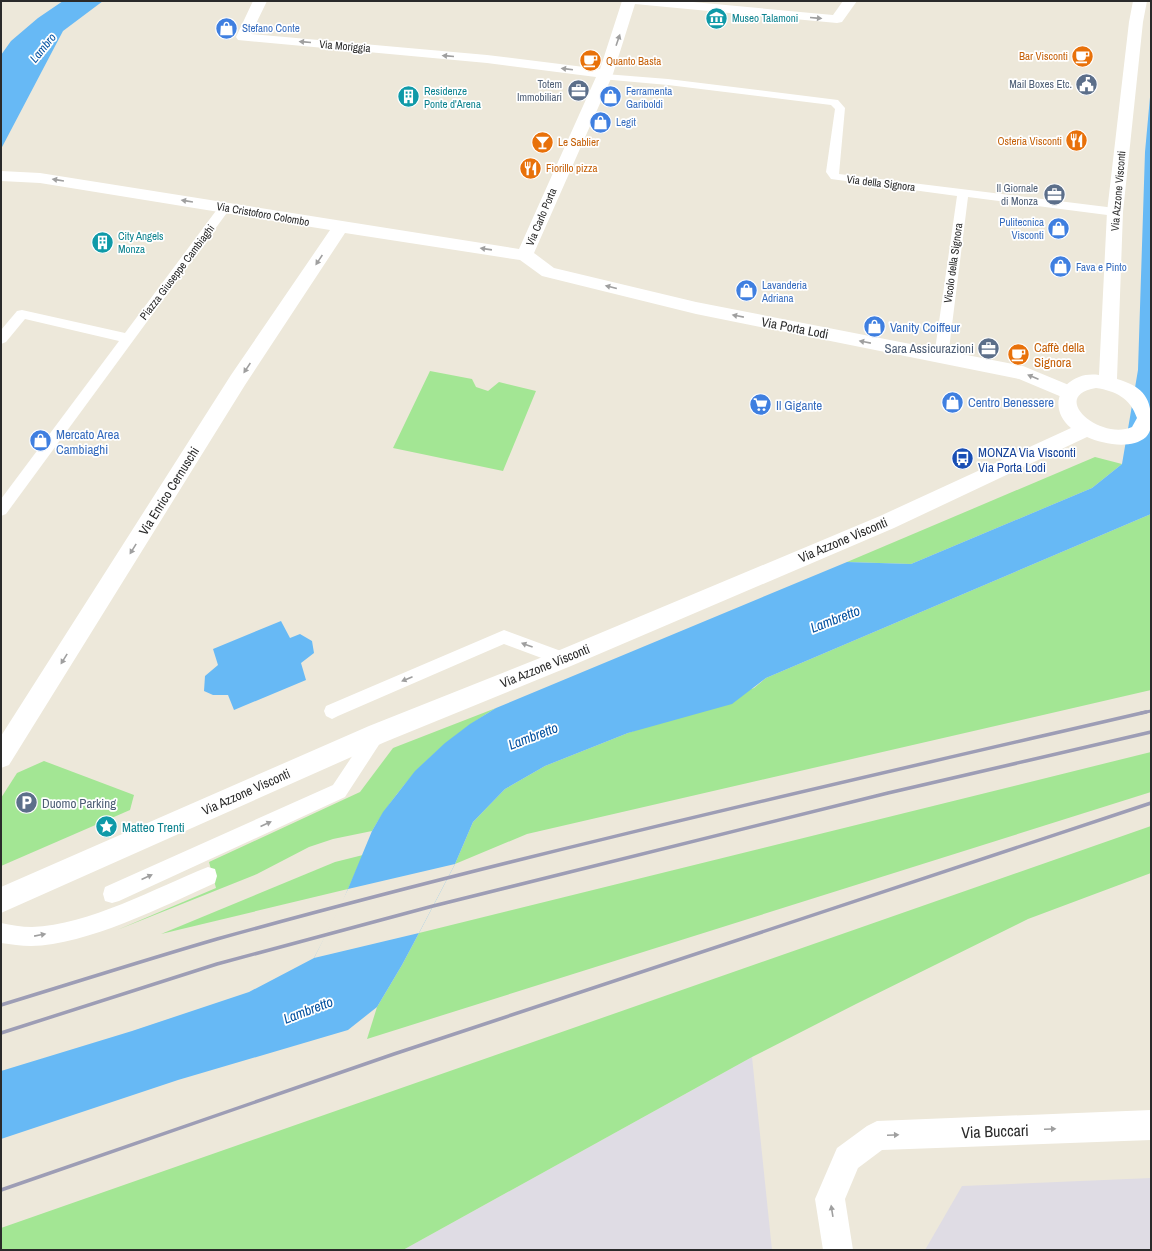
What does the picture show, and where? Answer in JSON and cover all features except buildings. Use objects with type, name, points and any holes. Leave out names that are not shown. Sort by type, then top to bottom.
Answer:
[{"type":"street","name":"Via Moriggia","points":[[260,1],[243,36],[487,59],[605,75]]},
{"type":"street","name":"Via Carlo Porta","points":[[525,255],[542,211],[605,75],[620,34],[629,1]]},
{"type":"street","points":[[638,1],[837,19],[850,1]]},
{"type":"street","name":"Via Azzone Visconti","points":[[1108,383],[1115,212],[1136,22],[1140,1]]},
{"type":"street","name":"Via Cristoforo Colombo","points":[[2,177],[40,178],[525,255]]},
{"type":"street","name":"Via Enrico Cernuschi","points":[[1,757],[238,380],[341,227]]},
{"type":"street","name":"Via Porta Lodi","points":[[525,255],[548,272],[696,308],[1023,373],[1069,392]]},
{"type":"street","name":"Via Azzone Visconti","points":[[1,900],[377,734],[564,659],[1095,433],[1126,437],[1145,432],[1147,418],[1143,405],[1131,393],[1120,386],[1096,381],[1079,384],[1069,392]]},
{"type":"street","points":[[1069,392],[1067,406],[1074,419],[1095,433]]},
{"type":"street","points":[[1131,393],[1151,396]]},
{"type":"street","name":"Via Buccari","points":[[838,1250],[830,1199],[847,1158],[877,1136],[1151,1125]]},
{"type":"lane","name":"Via della Signora","points":[[605,75],[834,102],[840,108],[832,172],[835,177],[1115,212]]},
{"type":"lane","name":"Vicolo della Signora","points":[[941,357],[963,193]]},
{"type":"lane","name":"Piazza Giuseppe Cambiaghi","points":[[1,510],[225,207]]},
{"type":"lane","points":[[1,339],[22,314],[128,338]]},
{"type":"lane","points":[[332,711],[504,637],[564,659]]},
{"type":"lane","points":[[112,894],[339,791],[377,734]]},
{"type":"lane","points":[[1,933],[34,936],[87,925],[143,905],[208,876]]},
{"type":"shaded area","points":[[752,1057],[772,1250],[403,1250]]},
{"type":"shaded area","points":[[1151,1178],[1151,1250],[925,1250],[962,1186]]},
{"type":"green space","points":[[430,371],[472,379],[476,387],[488,391],[499,382],[536,391],[503,471],[393,448]]},
{"type":"green space","points":[[1095,457],[1122,464],[1092,488],[911,564],[847,562]]},
{"type":"green space","points":[[1151,514],[1151,690],[527,834],[455,864],[473,822],[505,789],[545,766],[628,733],[754,688],[766,678]]},
{"type":"green space","points":[[496,708],[459,733],[426,762],[397,794],[372,831],[333,839],[309,847],[257,874],[117,930],[216,888],[209,862],[360,792],[393,748]]},
{"type":"green space","points":[[1151,752],[1151,792],[367,1039],[377,1007],[419,933]]},
{"type":"green space","points":[[44,761],[134,795],[130,810],[1,866],[1,798],[17,773]]},
{"type":"green space","points":[[1151,826],[1151,873],[1028,919],[856,1004],[752,1057],[403,1250],[1,1250],[1,1228]]},
{"type":"green space","points":[[363,855],[348,889],[161,934],[335,862]]},
{"type":"water","name":"Lambro","points":[[63,1],[103,1],[63,31],[1,149],[1,55],[11,41],[38,18]]},
{"type":"water","name":"Lambretto","points":[[1151,86],[1151,514],[766,678],[732,704],[628,733],[545,766],[505,789],[473,822],[455,864],[402,965],[377,1007],[348,1030],[178,1080],[1,1139],[1,1071],[132,1031],[249,992],[314,958],[340,908],[372,831],[383,812],[415,771],[445,743],[470,724],[496,708],[847,562],[911,564],[1092,488],[1122,464],[1138,370],[1145,152]]},
{"type":"water","points":[[281,621],[290,638],[300,634],[312,641],[314,653],[301,663],[306,680],[234,710],[228,695],[213,695],[204,691],[205,676],[218,665],[213,649]]},
{"type":"pier","points":[[455,864],[419,933],[314,958],[348,889]]},
{"type":"railway","points":[[1146,712],[1151,711]]},
{"type":"railway","points":[[1,1005],[217,939],[448,878],[680,821],[1146,712]]},
{"type":"railway","points":[[1141,713],[1146,712]]},
{"type":"railway","points":[[1,1033],[217,964],[433,906],[888,793],[1151,732]]},
{"type":"railway","points":[[1,1190],[394,1054],[1151,803]]},
{"type":"place","name":"Museo Talamoni","points":[[716,18]]},
{"type":"place","name":"Stefano Conte","points":[[227,28]]},
{"type":"place","name":"Bar Visconti","points":[[1083,56]]},
{"type":"place","name":"Quanto Basta","points":[[590,61]]},
{"type":"place","name":"Mail Boxes Etc.","points":[[1087,84]]},
{"type":"place","name":"Totem Immobiliari","points":[[578,90]]},
{"type":"place","name":"Residenze Ponte d'Arena","points":[[408,97]]},
{"type":"place","name":"Ferramenta Gariboldi","points":[[611,97]]},
{"type":"place","name":"Legit","points":[[600,122]]},
{"type":"place","name":"Osteria Visconti","points":[[1077,141]]},
{"type":"place","name":"Le Sablier","points":[[542,142]]},
{"type":"place","name":"Fiorillo pizza","points":[[530,168]]},
{"type":"place","name":"Il Giornale di Monza","points":[[1054,194]]},
{"type":"place","name":"Pulitecnica Visconti","points":[[1059,228]]},
{"type":"place","name":"City Angels Monza","points":[[102,242]]},
{"type":"place","name":"Fava e Pinto","points":[[1060,267]]},
{"type":"place","name":"Lavanderia Adriana","points":[[746,291]]},
{"type":"place","name":"Vanity Coiffeur","points":[[874,327]]},
{"type":"place","name":"Sara Assicurazioni","points":[[989,348]]},
{"type":"place","name":"Caffè della Signora","points":[[1019,354]]},
{"type":"place","name":"Centro Benessere","points":[[952,402]]},
{"type":"place","name":"Il Gigante","points":[[760,405]]},
{"type":"place","name":"Mercato Area Cambiaghi","points":[[41,441]]},
{"type":"place","name":"MONZA Via Visconti Via Porta Lodi","points":[[962,459]]},
{"type":"place","name":"Duomo Parking","points":[[27,803]]},
{"type":"place","name":"Matteo Trenti","points":[[107,827]]}]
